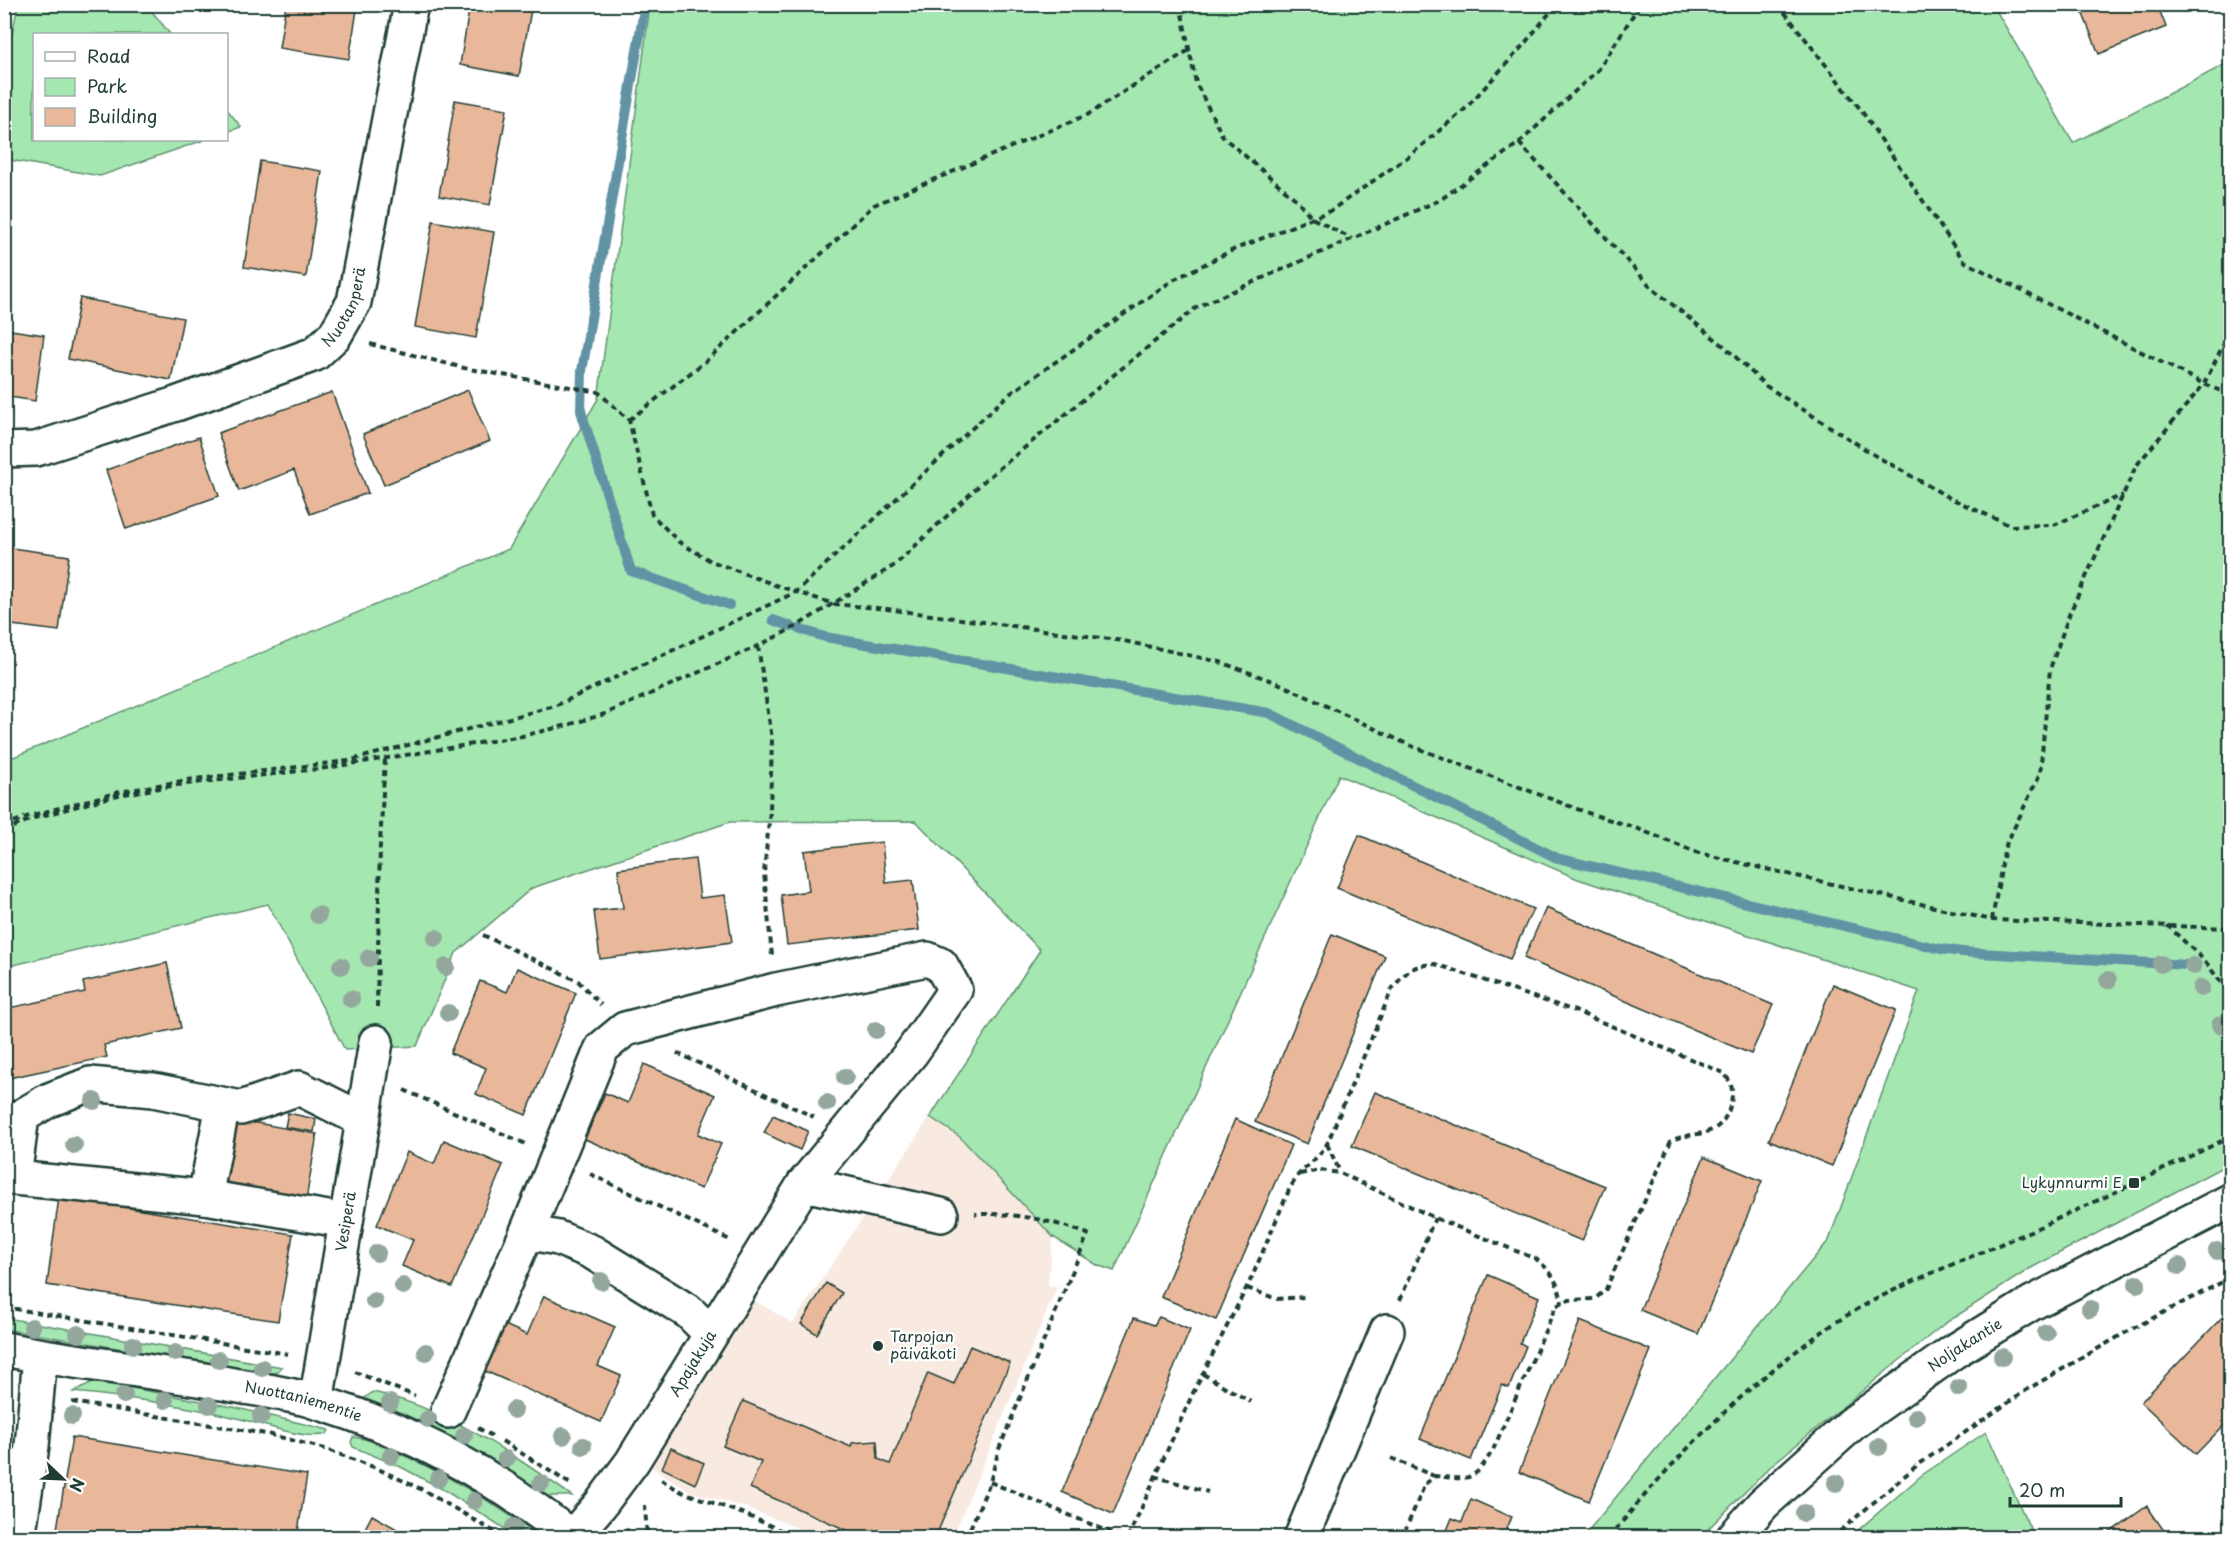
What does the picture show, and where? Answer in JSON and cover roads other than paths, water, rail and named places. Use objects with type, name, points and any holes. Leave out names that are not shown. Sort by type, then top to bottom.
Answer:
[{"type":"street","name":"Nuotanperä","points":[[4,450],[36,450],[176,404],[315,354],[335,335],[354,302],[411,4]]},
{"type":"street","name":"Apajakuja","points":[[527,1232],[602,1048],[625,1029],[776,990],[927,959],[941,965],[955,990],[912,1052],[804,1184],[632,1462],[600,1505],[572,1537]]},
{"type":"street","name":"Vesiperä","points":[[316,1402],[375,1042]]},
{"type":"street","points":[[346,1221],[205,1197],[14,1178],[22,1116],[49,1100],[90,1084],[153,1090],[241,1108],[299,1088],[363,1120]]},
{"type":"street","points":[[205,1197],[223,1105]]},
{"type":"street","points":[[804,1184],[941,1215]]},
{"type":"street","name":"Noljakantie","points":[[1733,1538],[1763,1504],[1853,1423],[1953,1352],[2032,1303],[2230,1201]]},
{"type":"street","points":[[448,1411],[527,1232],[558,1238],[592,1252],[643,1281],[689,1312],[711,1334]]},
{"type":"street","points":[[1301,1538],[1387,1331]]},
{"type":"street","name":"Nuottaniementie","points":[[4,1349],[179,1375],[316,1402],[408,1437],[451,1458],[539,1510],[572,1537]]},
{"type":"street","points":[[18,1538],[32,1446],[40,1356]]},
{"type":"waterway","points":[[645,4],[582,371],[581,411],[631,571],[729,605]]},
{"type":"waterway","points":[[773,620],[790,626]]},
{"type":"waterway","points":[[799,629],[825,637],[1269,713],[1557,858],[1941,949],[2187,965]]},
{"type":"place","name":"Lykynnurmi E","points":[[2134,1183]]},
{"type":"place","name":"Tarpojan päiväkoti","points":[[878,1346]]}]
